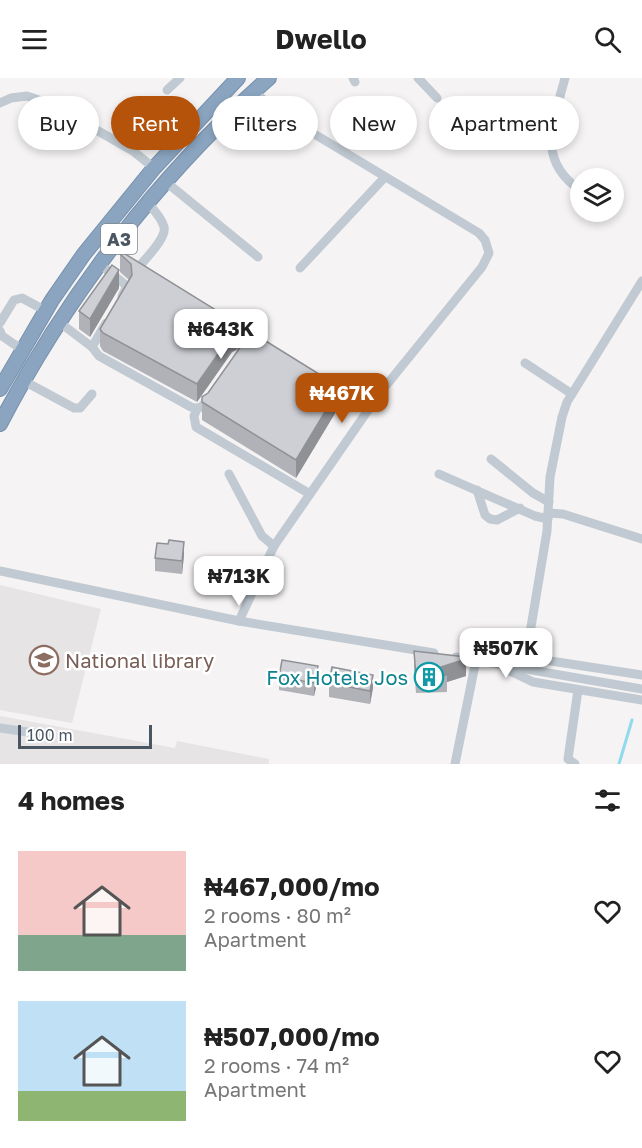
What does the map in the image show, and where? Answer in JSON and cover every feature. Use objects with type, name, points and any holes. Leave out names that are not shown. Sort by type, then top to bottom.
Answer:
[{"type":"highway","name":"A3","points":[[0,387],[84,254],[154,168],[238,78]]},
{"type":"highway","name":"A3","points":[[0,424],[59,322],[131,221],[166,182],[269,78]]},
{"type":"street","points":[[167,90],[180,78]]},
{"type":"street","points":[[418,78],[435,96]]},
{"type":"street","points":[[565,78],[550,147],[559,169],[570,180]]},
{"type":"street","points":[[239,621],[274,546],[380,393],[482,267],[489,253],[485,240],[479,233],[281,114],[254,92]]},
{"type":"street","points":[[0,103],[11,98],[27,96],[53,105],[133,151],[154,168]]},
{"type":"street","points":[[300,268],[385,177]]},
{"type":"street","points":[[166,182],[258,257]]},
{"type":"street","points":[[138,268],[164,236],[165,229],[147,202]]},
{"type":"street","points":[[101,265],[127,286],[115,309]]},
{"type":"street","points":[[521,653],[530,639],[534,618],[548,511],[550,477],[562,417],[572,394],[642,281]]},
{"type":"street","points":[[0,323],[14,300],[22,298],[46,311]]},
{"type":"street","points":[[92,347],[109,318]]},
{"type":"street","points":[[59,322],[92,347],[99,357],[197,409]]},
{"type":"street","points":[[0,331],[2,336],[24,351]]},
{"type":"street","points":[[525,363],[572,394]]},
{"type":"street","points":[[24,381],[74,408],[80,408],[92,394]]},
{"type":"street","points":[[214,390],[202,407],[197,409],[194,416],[196,427],[310,494]]},
{"type":"street","points":[[491,459],[532,493],[548,511]]},
{"type":"street","points":[[229,474],[261,536],[274,546]]},
{"type":"street","points":[[439,474],[535,516],[548,511],[563,514],[642,539]]},
{"type":"street","points":[[477,490],[485,515],[490,519],[497,520],[520,508]]},
{"type":"street","points":[[0,571],[239,621],[642,689]]},
{"type":"street","points":[[494,663],[521,653],[551,661],[642,675]]},
{"type":"street","points":[[455,764],[476,660]]},
{"type":"street","points":[[494,663],[533,682],[642,700]]},
{"type":"street","points":[[575,764],[568,759],[578,690]]},
{"type":"street","points":[[0,728],[48,735]]},
{"type":"shaded area","name":"National library","points":[[0,585],[101,609],[72,723],[0,710]]},
{"type":"shaded area","points":[[0,716],[175,748],[177,741],[269,759],[269,764],[0,764]]},
{"type":"building","points":[[122,252],[340,387],[296,460],[202,402],[202,397],[208,393],[244,342],[244,336],[241,333],[232,334],[197,384],[103,333],[100,329],[132,275],[131,264],[120,254]]},
{"type":"building","points":[[112,265],[119,270],[90,319],[79,311]]},
{"type":"building","points":[[169,540],[184,542],[182,561],[155,558],[157,543],[168,544]]},
{"type":"building","points":[[414,651],[466,657],[466,659],[435,669],[447,675],[416,677]]},
{"type":"building","points":[[282,660],[318,666],[314,683],[279,677]]},
{"type":"building","points":[[332,667],[373,675],[370,691],[329,683]]},
{"type":"waterway","points":[[619,764],[632,720]]},
{"type":"place","name":"National library","points":[[44,660]]},
{"type":"place","name":"Fox Hotels Jos","points":[[429,677]]}]
